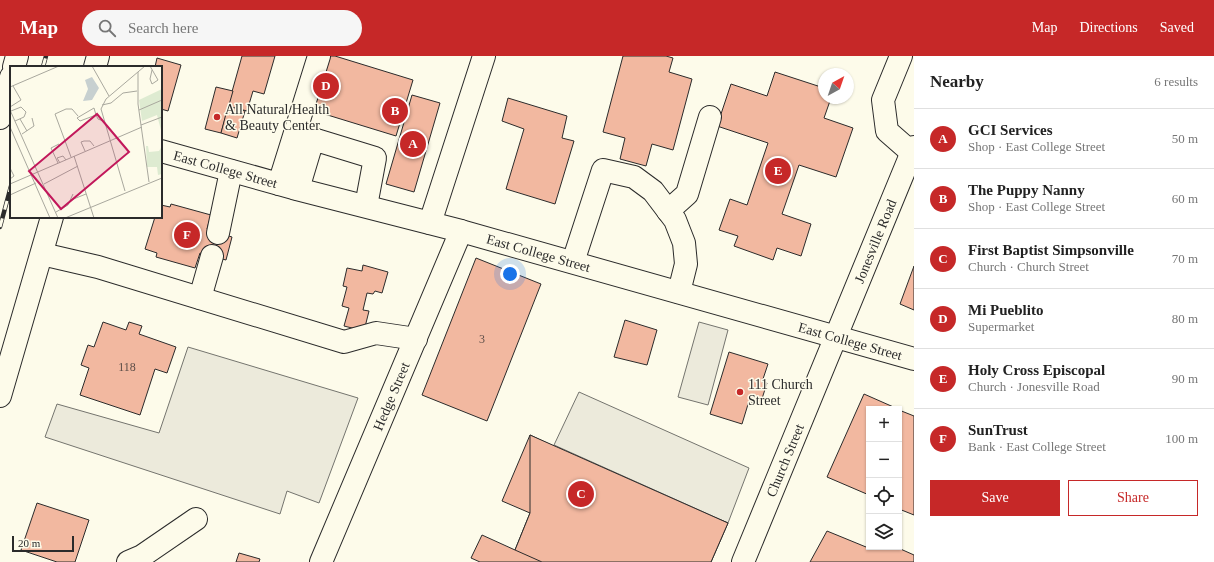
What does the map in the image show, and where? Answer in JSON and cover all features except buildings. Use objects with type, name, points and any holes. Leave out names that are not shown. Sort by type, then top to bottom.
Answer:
[{"type":"street","points":[[14,66],[17,56]]},
{"type":"street","points":[[95,66],[98,56]]},
{"type":"street","points":[[289,187],[319,56]]},
{"type":"street","points":[[430,223],[484,56]]},
{"type":"street","points":[[897,57],[883,100],[887,132],[913,150]]},
{"type":"street","points":[[4,109],[10,82]]},
{"type":"street","points":[[668,211],[687,194],[710,117]]},
{"type":"street","points":[[289,187],[313,139],[375,158],[366,206]]},
{"type":"street","name":"Jonesville Road","points":[[835,336],[913,150]]},
{"type":"street","name":"East College Street","points":[[162,151],[289,187],[461,231],[914,359]]},
{"type":"street","points":[[573,262],[603,170],[634,177],[654,191],[675,220],[684,243],[686,264],[679,292]]},
{"type":"street","points":[[218,233],[231,171]]},
{"type":"street","points":[[0,396],[52,218]]},
{"type":"street","name":"Hedge Street","points":[[321,562],[461,231]]},
{"type":"street","points":[[42,254],[98,267],[344,342],[376,333],[416,338]]},
{"type":"street","points":[[200,298],[212,256]]},
{"type":"street","name":"Church Street","points":[[743,562],[835,336]]},
{"type":"street","points":[[142,560],[196,519]]},
{"type":"shaded area","points":[[699,322],[728,330],[708,405],[678,397]]},
{"type":"shaded area","points":[[188,347],[358,398],[319,503],[287,491],[280,514],[45,437],[57,404],[159,433]]},
{"type":"shaded area","points":[[579,392],[749,468],[728,523],[554,445]]},
{"type":"railway","points":[[43,66],[46,56]]},
{"type":"railway","points":[[0,227],[10,190]]},
{"type":"place","name":"Mi Pueblito","points":[[326,86]]},
{"type":"place","name":"The Puppy Nanny","points":[[395,111]]},
{"type":"place","name":"All Natural Health & Beauty Center","points":[[217,117]]},
{"type":"place","name":"GCI Services","points":[[413,144]]},
{"type":"place","name":"Holy Cross Episcopal","points":[[778,171]]},
{"type":"place","name":"SunTrust","points":[[187,235]]},
{"type":"place","name":"111 Church Street","points":[[740,392]]},
{"type":"place","name":"First Baptist Simpsonville","points":[[581,494]]}]
